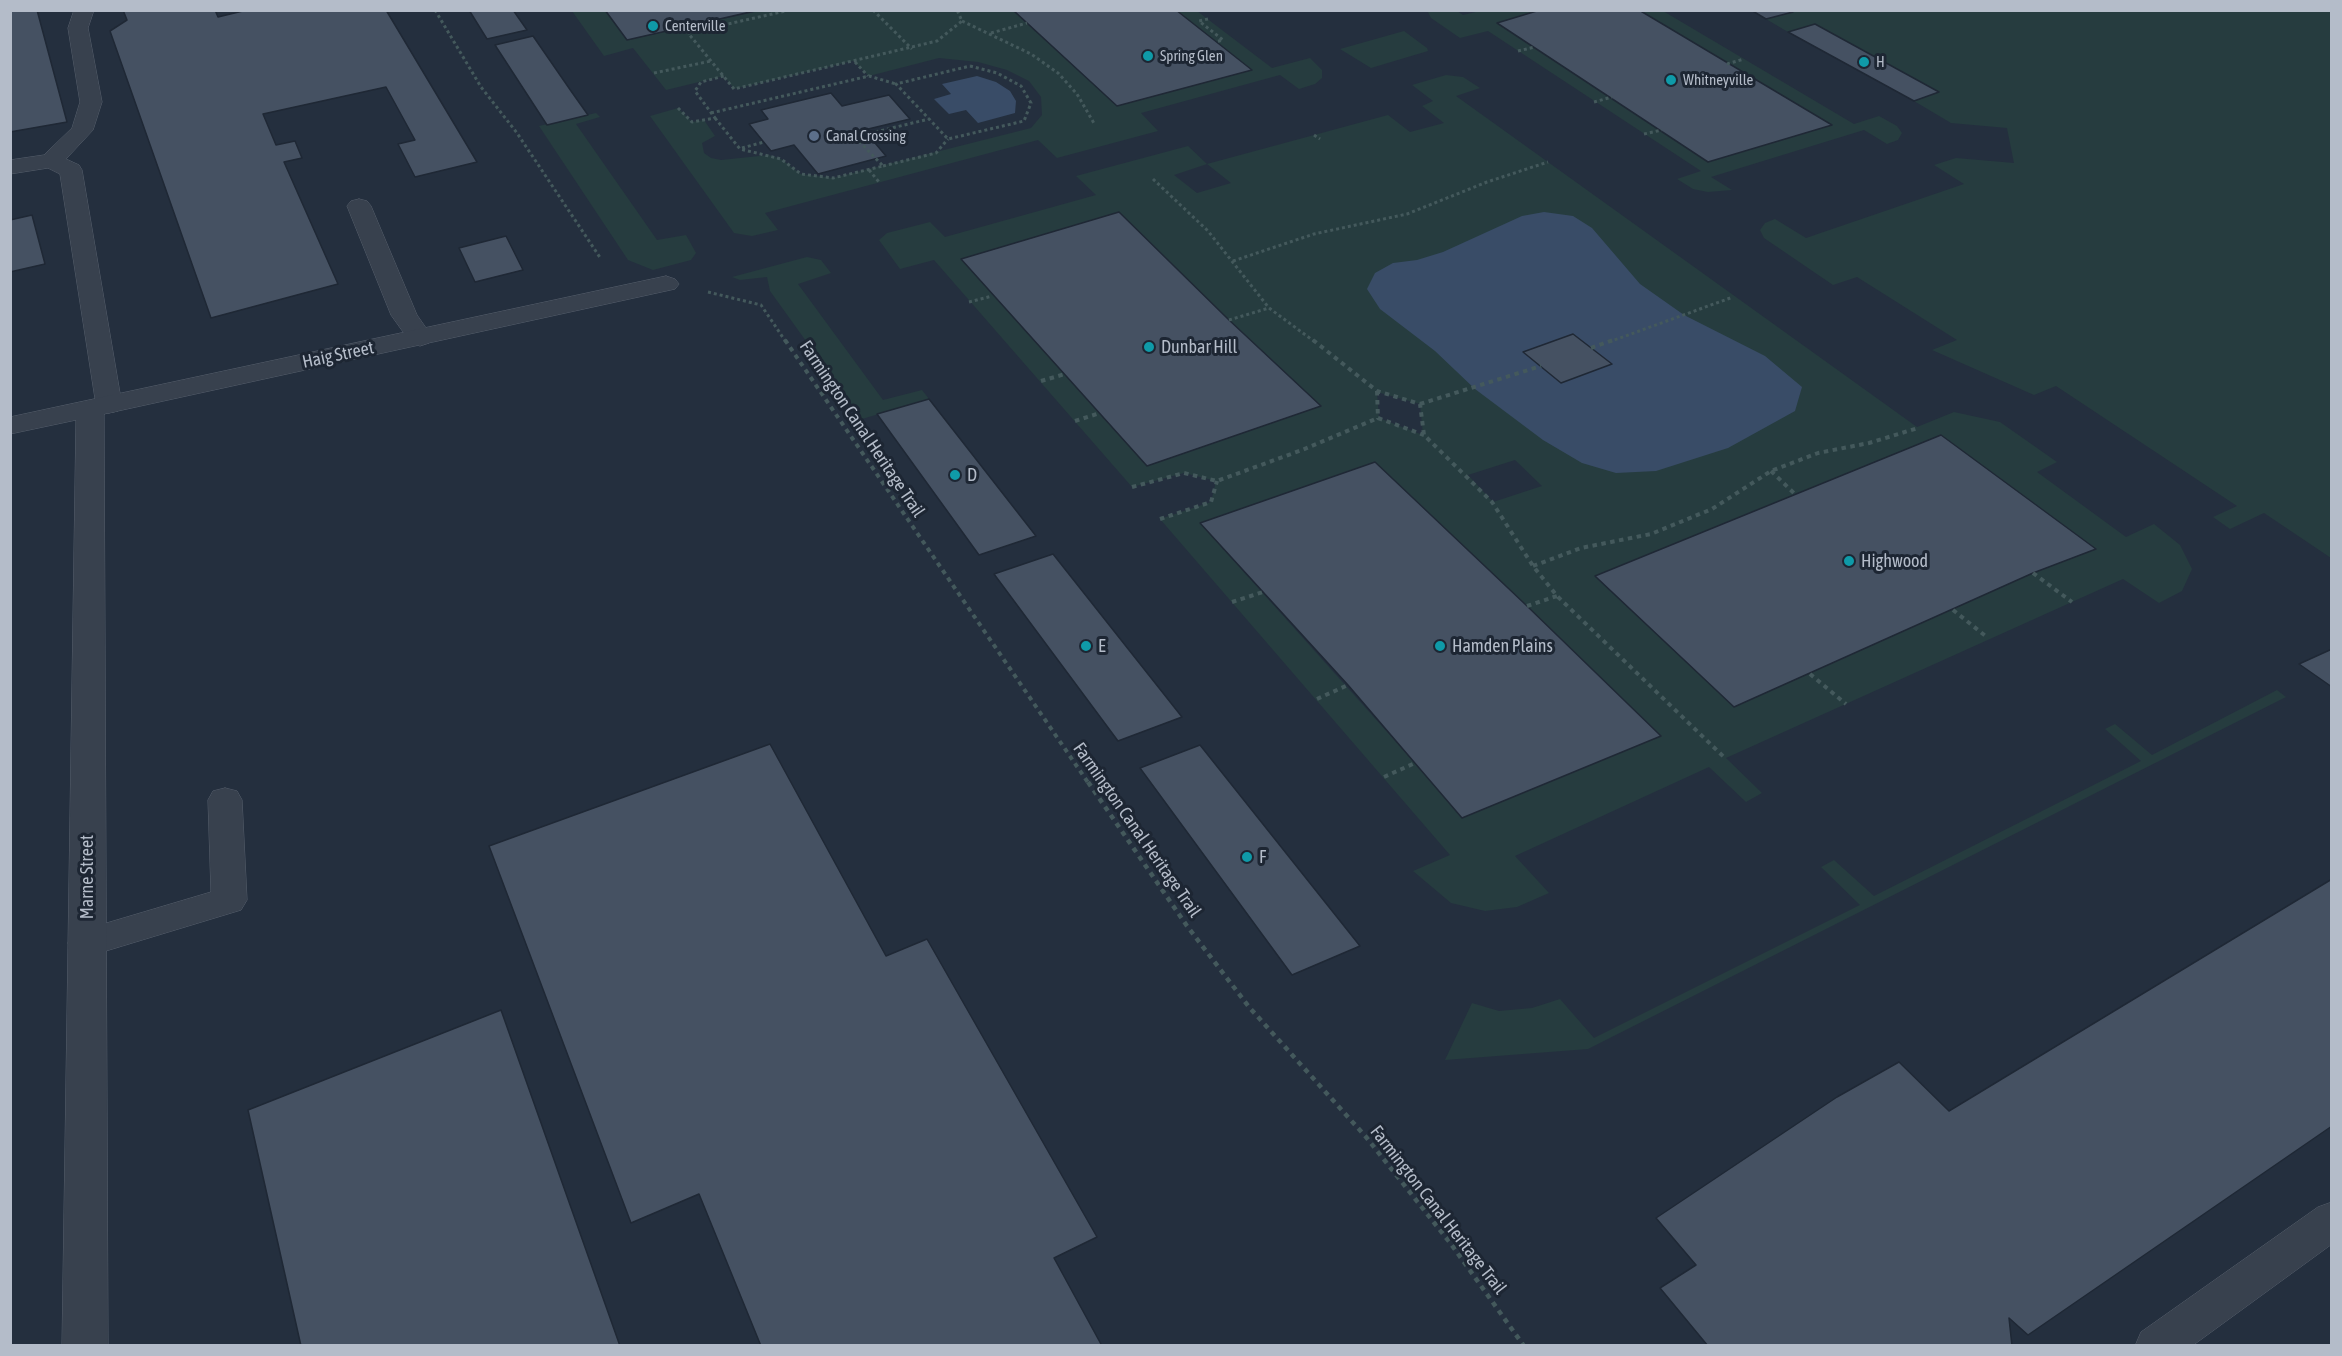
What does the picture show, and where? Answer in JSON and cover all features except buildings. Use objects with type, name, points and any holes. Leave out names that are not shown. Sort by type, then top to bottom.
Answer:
[{"type":"street","name":"Haig Street","points":[[10,426],[666,284]]},
{"type":"street","name":"Marne Street","points":[[81,1344],[86,943],[99,407]]},
{"type":"lane","points":[[51,161],[82,130],[91,102],[78,28],[84,10]]},
{"type":"lane","points":[[10,167],[51,161],[71,170],[99,407]]},
{"type":"lane","points":[[359,206],[404,315],[420,338]]},
{"type":"lane","points":[[86,943],[229,900],[225,800]]},
{"type":"lane","points":[[2156,1346],[2331,1220]]},
{"type":"path","points":[[435,10],[481,87],[517,134],[601,260]]},
{"type":"path","points":[[790,10],[688,33],[734,90],[937,41],[962,21]]},
{"type":"path","points":[[873,10],[912,48]]},
{"type":"path","points":[[957,10],[962,21],[1031,54],[1058,73],[1077,94],[1095,125]]},
{"type":"path","points":[[753,12],[757,18]]},
{"type":"path","points":[[1208,19],[1199,21],[1223,40],[1215,42]]},
{"type":"path","points":[[990,33],[1027,23]]},
{"type":"path","points":[[1518,51],[1535,47]]},
{"type":"path","points":[[1727,63],[1744,59]]},
{"type":"path","points":[[654,73],[711,61]]},
{"type":"path","points":[[724,75],[701,82],[696,86],[695,92],[740,148],[750,153],[781,159],[801,174],[815,177],[833,178],[936,153],[948,139],[1024,121],[1031,103],[1020,86],[997,73],[970,66],[896,84],[869,76],[855,62]]},
{"type":"path","points":[[711,113],[869,76]]},
{"type":"path","points":[[896,84],[948,139]]},
{"type":"path","points":[[803,92],[809,98]]},
{"type":"path","points":[[1594,102],[1612,97]]},
{"type":"path","points":[[678,108],[692,122],[715,118]]},
{"type":"path","points":[[883,166],[855,137],[929,119]]},
{"type":"path","points":[[1644,134],[1662,130]]},
{"type":"path","points":[[1314,135],[1320,139]]},
{"type":"path","points":[[740,148],[764,142]]},
{"type":"path","points":[[1233,261],[1314,234],[1407,214],[1507,174],[1548,162]]},
{"type":"path","points":[[869,170],[879,182]]},
{"type":"path","points":[[1153,180],[1208,231],[1269,308],[1340,360],[1377,391],[1420,404],[1475,389],[1541,366]]},
{"type":"path","points":[[969,302],[993,296]]},
{"type":"path","points":[[1591,348],[1733,297]]},
{"type":"path","name":"Farmington Canal Heritage Trail","points":[[760,305],[1187,926],[1249,1007],[1366,1137],[1451,1244],[1524,1346]]},
{"type":"path","points":[[1229,320],[1269,308]]},
{"type":"path","points":[[1041,381],[1065,374]]},
{"type":"path","points":[[1377,391],[1378,418]]},
{"type":"path","points":[[1420,404],[1424,435]]},
{"type":"path","points":[[1075,421],[1100,413]]},
{"type":"path","points":[[1132,487],[1184,473],[1217,481],[1302,450],[1378,418],[1424,435],[1492,502],[1533,566],[1557,596],[1725,758]]},
{"type":"path","points":[[1533,566],[1581,548],[1651,534],[1712,509],[1771,471],[1818,453],[1869,443],[1917,428]]},
{"type":"path","points":[[1771,471],[1797,496]]},
{"type":"path","points":[[1160,519],[1211,502],[1217,481]]},
{"type":"path","points":[[2033,573],[2072,602]]},
{"type":"path","points":[[1232,602],[1263,592]]},
{"type":"path","points":[[1527,606],[1557,596]]},
{"type":"path","points":[[1953,610],[1988,639]]},
{"type":"path","points":[[1810,674],[1846,704]]},
{"type":"path","points":[[1317,699],[1348,685]]},
{"type":"path","points":[[1384,777],[1415,763]]},
{"type":"green space","points":[[1791,10],[2331,11],[2331,558],[2264,513],[2230,529],[2213,517],[2237,506],[2056,386],[2034,395],[1932,350],[1957,340],[1857,277],[1833,285],[1764,238],[1760,230],[1765,223],[1775,219],[1806,238],[1964,184],[1934,165],[1956,158],[2014,163],[2007,128],[1951,123],[1914,101],[1938,92],[1788,32],[1766,19]]},
{"type":"green space","points":[[572,11],[605,11],[627,40],[759,11],[1013,11],[1117,106],[1251,70],[1176,11],[1197,11],[1272,68],[1310,58],[1322,70],[1322,78],[1315,84],[1299,89],[1280,75],[1141,113],[1158,131],[1057,158],[1038,140],[765,213],[778,230],[752,236],[734,233],[650,116],[678,108],[692,122],[704,120],[715,136],[702,143],[704,153],[711,158],[721,160],[769,155],[781,159],[801,174],[833,178],[1031,128],[1042,115],[1041,97],[1029,81],[1007,70],[978,62],[939,58],[869,76],[853,61],[734,89],[724,76],[666,90],[633,48],[604,56]]},
{"type":"green space","points":[[1457,11],[1463,15],[1480,11],[1540,11],[1498,23],[1708,161],[1832,125],[1639,11],[1663,11],[1854,124],[1879,116],[1897,126],[1902,133],[1898,140],[1887,144],[1864,130],[1711,177],[1732,190],[1708,192],[1693,189],[1677,179],[1701,171],[1488,31],[1460,38],[1431,18],[1428,12]]},
{"type":"green space","points":[[1404,31],[1428,51],[1371,68],[1340,49]]},
{"type":"green space","points":[[1446,75],[1463,77],[1480,88],[1456,96],[1917,427],[1954,412],[2000,422],[2057,462],[2037,472],[2126,537],[2154,524],[2180,545],[2192,569],[2182,591],[2159,603],[2123,579],[1726,758],[1762,793],[1746,802],[1709,767],[1515,856],[1549,893],[1517,907],[1485,911],[1451,903],[1413,871],[1450,855],[1160,519],[1211,502],[1216,481],[1184,473],[1132,487],[934,260],[900,269],[879,240],[887,233],[930,222],[945,237],[1096,195],[1076,176],[1188,146],[1207,164],[1388,115],[1410,132],[1444,123],[1422,106],[1433,101],[1412,85]],"holes":[[[1207,164],[1231,183],[1197,193],[1174,175]],[[1119,212],[1321,406],[1147,466],[961,259]],[[1377,392],[1420,404],[1423,435],[1379,418]],[[1940,435],[2096,549],[2033,573],[1734,707],[1595,577]],[[1515,460],[1542,486],[1493,502],[1468,475]],[[1375,463],[1527,606],[1660,736],[1415,763],[1200,523]]]},
{"type":"green space","points":[[596,113],[600,117],[576,124],[657,240],[686,235],[696,253],[691,260],[653,270],[628,260],[539,126]]},
{"type":"green space","points":[[807,257],[821,260],[831,273],[798,284],[883,400],[922,390],[929,399],[862,419],[770,291],[767,277],[740,280],[732,277]]},
{"type":"green space","points":[[2277,690],[2286,697],[1588,1049],[1445,1060],[1472,1003],[1499,1011],[1532,1008],[1560,999],[1594,1038],[1860,905],[1821,867],[1834,860],[1874,896],[2141,761],[2105,729],[2115,724],[2152,755]]},
{"type":"water","points":[[977,76],[996,82],[1010,91],[1016,101],[1015,113],[978,123],[966,110],[949,114],[934,99],[951,94],[942,84]]},
{"type":"water","points":[[1544,212],[1573,216],[1592,228],[1640,284],[1684,315],[1765,356],[1802,387],[1795,411],[1728,448],[1656,471],[1616,473],[1582,463],[1543,440],[1475,389],[1435,351],[1380,309],[1367,289],[1375,273],[1393,263],[1417,260],[1443,252],[1522,216]]},
{"type":"place","name":"Centerville","points":[[653,26]]},
{"type":"place","name":"Spring Glen","points":[[1148,56]]},
{"type":"place","name":"H","points":[[1864,62]]},
{"type":"place","name":"Whitneyville","points":[[1671,80]]},
{"type":"place","name":"Canal Crossing","points":[[814,136]]},
{"type":"place","name":"Dunbar Hill","points":[[1149,347]]},
{"type":"place","name":"D","points":[[955,475]]},
{"type":"place","name":"Highwood","points":[[1849,561]]},
{"type":"place","name":"E","points":[[1086,646]]},
{"type":"place","name":"Hamden Plains","points":[[1440,646]]},
{"type":"place","name":"F","points":[[1247,857]]}]
